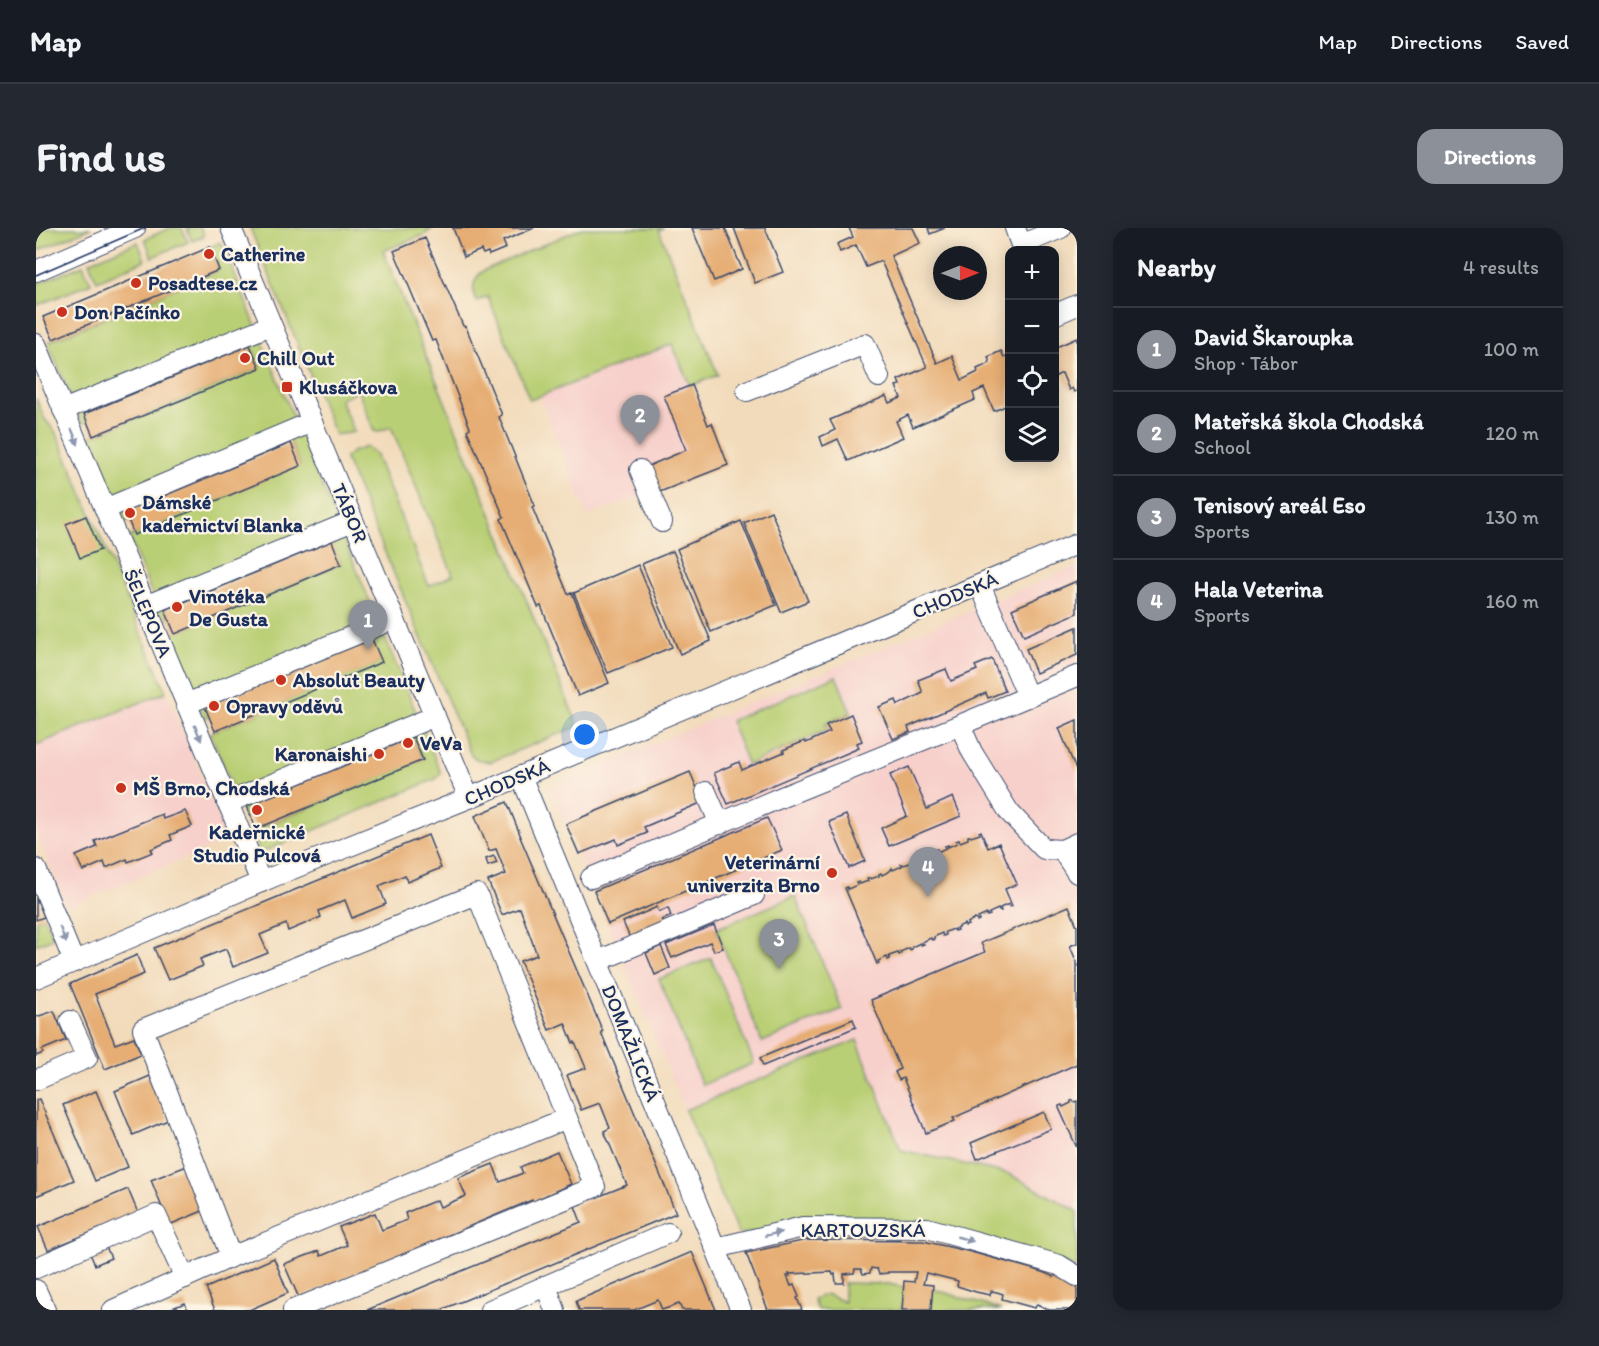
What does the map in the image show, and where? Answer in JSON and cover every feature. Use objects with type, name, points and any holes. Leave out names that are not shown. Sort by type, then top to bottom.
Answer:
[{"type":"street","points":[[36,271],[135,228]]},
{"type":"street","name":"TÁBOR","points":[[231,228],[469,798]]},
{"type":"street","points":[[1015,228],[1021,245],[1061,228]]},
{"type":"street","points":[[1059,313],[1077,306]]},
{"type":"street","points":[[63,410],[271,325]]},
{"type":"street","name":"ŠELEPOVA","points":[[36,344],[261,882]]},
{"type":"street","points":[[747,391],[865,344],[879,377]]},
{"type":"street","points":[[105,508],[312,422]]},
{"type":"street","points":[[640,470],[662,522]]},
{"type":"street","points":[[145,606],[353,521]]},
{"type":"street","name":"CHODSKÁ","points":[[36,978],[261,882],[469,798],[1077,544]]},
{"type":"street","points":[[980,585],[1028,697]]},
{"type":"street","points":[[186,705],[394,619]]},
{"type":"street","points":[[591,878],[1077,676]]},
{"type":"street","points":[[227,803],[435,716]]},
{"type":"street","points":[[960,725],[972,752],[1010,812],[1044,849],[1069,846],[1077,873]]},
{"type":"street","name":"DOMAŽLICKÁ","points":[[521,776],[741,1310]]},
{"type":"street","points":[[706,792],[720,824]]},
{"type":"street","points":[[36,869],[74,962]]},
{"type":"street","points":[[231,1257],[143,1029],[477,894],[595,1187],[293,1310]]},
{"type":"street","points":[[598,962],[754,895]]},
{"type":"street","points":[[36,1080],[87,1058],[70,1021]]},
{"type":"street","points":[[113,1310],[231,1257],[567,1118]]},
{"type":"street","points":[[36,1268],[156,1215],[185,1278]]},
{"type":"street","name":"KARTOUZSKÁ","points":[[716,1248],[803,1227],[927,1228],[1059,1265],[1077,1276]]},
{"type":"street","points":[[490,1310],[668,1233]]},
{"type":"street","points":[[546,1286],[555,1310]]},
{"type":"street","points":[[36,1290],[45,1310]]},
{"type":"shaded area","points":[[673,344],[708,424],[712,423],[728,465],[657,493],[655,491],[587,516],[540,396]]},
{"type":"shaded area","name":"Veterinární univerzita Brno","points":[[1077,566],[1077,1211],[1034,1186],[937,1157],[901,1150],[856,1041],[685,1110],[550,787]]},
{"type":"shaded area","name":"MŠ Brno, Chodská","points":[[166,692],[228,840],[67,907],[36,831],[36,745]]},
{"type":"green space","points":[[91,228],[36,251],[36,229]]},
{"type":"green space","points":[[170,228],[182,228],[188,242],[152,257],[145,239]]},
{"type":"green space","points":[[187,228],[201,228],[204,236],[192,241]]},
{"type":"green space","points":[[250,228],[433,228],[424,235],[383,251],[578,726],[490,762],[476,759],[470,753],[345,458],[352,452],[366,447],[375,454],[429,586],[453,575],[391,427],[378,432],[374,431],[358,391],[340,399],[354,432],[335,435]]},
{"type":"green space","points":[[582,228],[664,228],[659,230],[718,375],[690,386],[672,344],[530,400],[488,297],[476,301],[474,284],[485,270]]},
{"type":"green space","points":[[138,242],[145,260],[97,281],[89,262]]},
{"type":"green space","points":[[221,242],[441,773],[436,779],[260,853],[251,832],[423,759],[411,733],[245,802],[251,815],[245,817],[210,733],[381,662],[370,635],[204,704],[209,716],[204,719],[169,636],[341,564],[330,537],[163,606],[169,619],[163,621],[129,537],[300,465],[289,438],[123,508],[128,521],[123,523],[88,438],[260,368],[249,340],[81,409],[87,422],[82,424],[48,342],[219,270],[210,247]]},
{"type":"green space","points":[[83,265],[91,283],[38,305],[36,284]]},
{"type":"green space","points":[[36,398],[44,418],[57,434],[166,692],[36,745]]},
{"type":"green space","points":[[836,676],[851,713],[825,724],[827,730],[748,765],[730,721]]},
{"type":"green space","points":[[795,896],[842,1009],[762,1042],[716,929]]},
{"type":"green space","points":[[44,917],[53,938],[36,945],[36,920]]},
{"type":"green space","points":[[711,958],[754,1063],[702,1085],[659,979]]},
{"type":"green space","points":[[857,1040],[901,1150],[1009,1174],[1077,1211],[1077,1268],[931,1222],[738,1234],[685,1110]]},
{"type":"green space","points":[[844,1283],[888,1284],[904,1287],[902,1310],[817,1310],[813,1299],[826,1294],[844,1302]]},
{"type":"green space","points":[[933,1289],[1001,1310],[931,1310]]},
{"type":"building","points":[[453,228],[534,228],[503,241],[506,248],[489,255],[488,252],[483,254],[481,250],[464,257]]},
{"type":"building","points":[[692,228],[725,228],[742,269],[714,281]]},
{"type":"building","points":[[734,228],[765,228],[783,272],[755,283]]},
{"type":"building","points":[[849,228],[913,228],[920,243],[891,256],[937,363],[952,356],[962,380],[978,372],[977,369],[990,363],[988,357],[1001,351],[1005,357],[1005,406],[994,411],[984,388],[973,393],[975,400],[913,427],[908,415],[896,421],[903,437],[848,461],[838,439],[823,446],[820,437],[835,430],[830,420],[886,396],[889,403],[901,398],[896,386],[900,385],[898,380],[927,367],[881,261],[866,267],[856,245],[840,252],[837,244],[853,237]]},
{"type":"building","points":[[928,228],[945,228],[930,234]]},
{"type":"building","points":[[425,238],[463,326],[466,327],[502,415],[499,417],[535,506],[532,507],[568,594],[572,593],[609,683],[578,696],[541,606],[538,607],[501,519],[504,517],[467,430],[470,428],[436,340],[432,341],[394,251]]},
{"type":"building","points":[[210,247],[219,270],[53,339],[43,317]]},
{"type":"building","points":[[1077,338],[1077,391],[1074,392],[1072,388],[1069,390],[1062,373],[1059,374],[1059,346]]},
{"type":"building","points":[[250,345],[260,368],[93,436],[84,414]]},
{"type":"building","points":[[692,385],[708,425],[712,423],[728,465],[657,493],[646,467],[686,450],[664,396]]},
{"type":"building","points":[[291,443],[300,466],[134,535],[125,512]]},
{"type":"building","points":[[771,511],[808,601],[781,612],[744,523]]},
{"type":"building","points":[[86,516],[100,550],[80,558],[66,524]]},
{"type":"building","points":[[741,521],[776,605],[711,632],[677,549]]},
{"type":"building","points":[[332,541],[341,564],[175,634],[165,610]]},
{"type":"building","points":[[673,551],[711,641],[680,654],[642,564]]},
{"type":"building","points":[[638,565],[672,647],[608,673],[574,593]]},
{"type":"building","points":[[1077,581],[1077,613],[1024,636],[1012,609]]},
{"type":"building","points":[[1077,627],[1077,655],[1036,673],[1026,649]]},
{"type":"building","points":[[372,639],[382,662],[215,731],[205,707]]},
{"type":"building","points":[[992,659],[1005,691],[988,698],[986,693],[908,727],[910,732],[893,739],[879,707],[896,700],[898,705],[923,693],[918,680],[946,669],[951,681],[977,670],[975,666]]},
{"type":"building","points":[[851,714],[862,741],[857,743],[859,748],[728,804],[714,773],[739,762],[742,770],[784,752],[783,750],[805,741],[806,743],[830,732],[826,725]]},
{"type":"building","points":[[1077,720],[1077,772],[1059,728]]},
{"type":"building","points":[[413,737],[423,760],[256,829],[247,806]]},
{"type":"building","points":[[909,767],[927,809],[953,797],[961,816],[889,846],[881,828],[907,816],[890,775]]},
{"type":"building","points":[[690,772],[703,802],[644,827],[647,833],[618,845],[616,839],[579,854],[566,824]]},
{"type":"building","points":[[507,802],[676,1213],[441,1310],[367,1310],[581,1222],[575,1206],[627,1185],[604,1131],[610,1128],[600,1103],[581,1110],[567,1075],[586,1068],[575,1042],[573,1043],[565,1023],[549,1030],[520,961],[537,955],[520,908],[502,915],[488,881],[506,874],[496,849],[489,851],[475,816]]},
{"type":"building","points":[[185,811],[192,826],[170,835],[172,840],[151,849],[153,852],[106,868],[104,862],[83,871],[76,856],[97,847],[95,841],[162,814],[163,819]]},
{"type":"building","points":[[846,815],[865,861],[849,868],[829,822]]},
{"type":"building","points":[[767,818],[782,850],[608,924],[594,891]]},
{"type":"building","points":[[981,831],[988,848],[999,843],[1017,884],[1005,889],[1012,906],[1010,907],[1009,904],[1000,908],[1001,911],[998,909],[989,913],[990,915],[978,918],[977,921],[975,919],[967,923],[968,925],[964,924],[956,928],[957,930],[945,932],[946,935],[943,936],[942,933],[932,940],[931,938],[922,942],[924,944],[920,943],[910,950],[909,948],[900,952],[899,955],[898,953],[889,956],[888,960],[887,957],[878,961],[877,964],[845,888],[848,889],[857,885],[856,883],[868,881],[867,878],[871,879],[881,873],[882,875],[892,868],[893,870],[902,866],[901,864],[913,862],[912,860],[924,857],[925,854],[926,856],[935,852],[934,850],[937,849],[937,852],[946,848],[945,846],[957,843],[956,841],[960,842],[968,839],[968,836],[980,834]]},
{"type":"building","points":[[428,835],[441,868],[407,882],[405,875],[379,886],[386,904],[352,918],[345,900],[319,911],[321,917],[288,931],[286,924],[260,935],[268,953],[233,967],[226,949],[200,959],[203,966],[168,980],[154,948]]},
{"type":"building","points":[[494,856],[497,863],[488,866],[486,859]]},
{"type":"building","points":[[36,897],[44,917],[36,920]]},
{"type":"building","points":[[1069,906],[1077,926],[1077,943],[1070,946],[1077,963],[1077,1064],[953,1118],[955,1121],[926,1133],[903,1078],[899,1080],[895,1072],[900,1069],[871,1000],[985,952],[981,943]]},
{"type":"building","points":[[657,907],[659,912],[668,908],[671,916],[662,920],[663,923],[630,938],[623,922]]},
{"type":"building","points":[[714,925],[723,948],[714,951],[710,942],[672,958],[666,945]]},
{"type":"building","points":[[661,946],[670,968],[655,975],[646,953]]},
{"type":"building","points":[[137,955],[144,974],[95,994],[115,1044],[134,1037],[141,1054],[105,1069],[70,984]]},
{"type":"building","points":[[54,1011],[66,1040],[42,1050],[43,1053],[36,1056],[36,1017]]},
{"type":"building","points":[[853,1019],[856,1027],[763,1066],[760,1058]]},
{"type":"building","points":[[150,1076],[168,1120],[133,1135],[115,1091]]},
{"type":"building","points":[[96,1091],[128,1167],[95,1181],[63,1105]]},
{"type":"building","points":[[39,1099],[74,1180],[36,1196],[36,1100]]},
{"type":"building","points":[[1073,1100],[1077,1101],[1077,1148],[1059,1108]]},
{"type":"building","points":[[1044,1112],[1051,1129],[977,1159],[971,1143]]},
{"type":"building","points":[[557,1151],[571,1184],[538,1199],[540,1205],[535,1207],[532,1200],[299,1298],[284,1264],[319,1251],[321,1256],[347,1245],[339,1227],[375,1213],[382,1230],[407,1220],[405,1213],[437,1200],[440,1207],[466,1196],[458,1178],[493,1164],[500,1182],[523,1173],[520,1167]]},
{"type":"building","points":[[187,1166],[205,1210],[169,1225],[151,1180]]},
{"type":"building","points":[[128,1189],[138,1213],[48,1250],[38,1227]]},
{"type":"building","points":[[807,1240],[923,1241],[971,1252],[1054,1277],[1056,1274],[1077,1287],[1077,1310],[1049,1310],[1037,1304],[1035,1308],[1002,1299],[1003,1294],[997,1292],[991,1291],[990,1295],[976,1292],[957,1286],[958,1281],[926,1273],[923,1284],[933,1285],[931,1310],[902,1310],[904,1281],[914,1282],[916,1272],[879,1274],[877,1269],[871,1268],[870,1273],[863,1274],[861,1269],[855,1269],[854,1273],[844,1274],[844,1283],[836,1283],[835,1274],[833,1275],[832,1272],[789,1274],[790,1276],[787,1276],[791,1286],[794,1285],[802,1310],[768,1310],[746,1253]]},
{"type":"building","points":[[104,1242],[111,1258],[95,1265],[88,1249]]},
{"type":"building","points":[[692,1252],[716,1310],[682,1310],[679,1304],[662,1310],[658,1300],[634,1310],[579,1310],[576,1301]]},
{"type":"building","points":[[274,1258],[288,1293],[249,1310],[215,1310],[206,1288]]},
{"type":"building","points":[[185,1303],[188,1310],[167,1310]]},
{"type":"tram line","points":[[36,275],[145,228]]},
{"type":"place","name":"Catherine","points":[[209,254]]},
{"type":"place","name":"Posadtese.cz","points":[[136,283]]},
{"type":"place","name":"Don Pačínko","points":[[62,312]]},
{"type":"place","name":"Chill Out","points":[[245,358]]},
{"type":"place","name":"Klusáčkova","points":[[287,387]]},
{"type":"place","name":"Mateřská škola Chodská","points":[[640,445]]},
{"type":"place","name":"Dámské kadeřnictví Blanka","points":[[130,513]]},
{"type":"place","name":"Vinotéka De Gusta","points":[[177,607]]},
{"type":"place","name":"David Škaroupka","points":[[368,650]]},
{"type":"place","name":"Absolut Beauty","points":[[281,680]]},
{"type":"place","name":"Opravy oděvů","points":[[214,706]]},
{"type":"place","name":"VeVa","points":[[408,743]]},
{"type":"place","name":"Karonaishi","points":[[379,754]]},
{"type":"place","name":"MŠ Brno, Chodská","points":[[121,788]]},
{"type":"place","name":"Kadeřnické Studio Pulcová","points":[[257,810]]},
{"type":"place","name":"Veterinární univerzita Brno","points":[[832,873]]},
{"type":"place","name":"Hala Veterina","points":[[928,897]]},
{"type":"place","name":"Tenisový areál Eso","points":[[779,969]]}]
